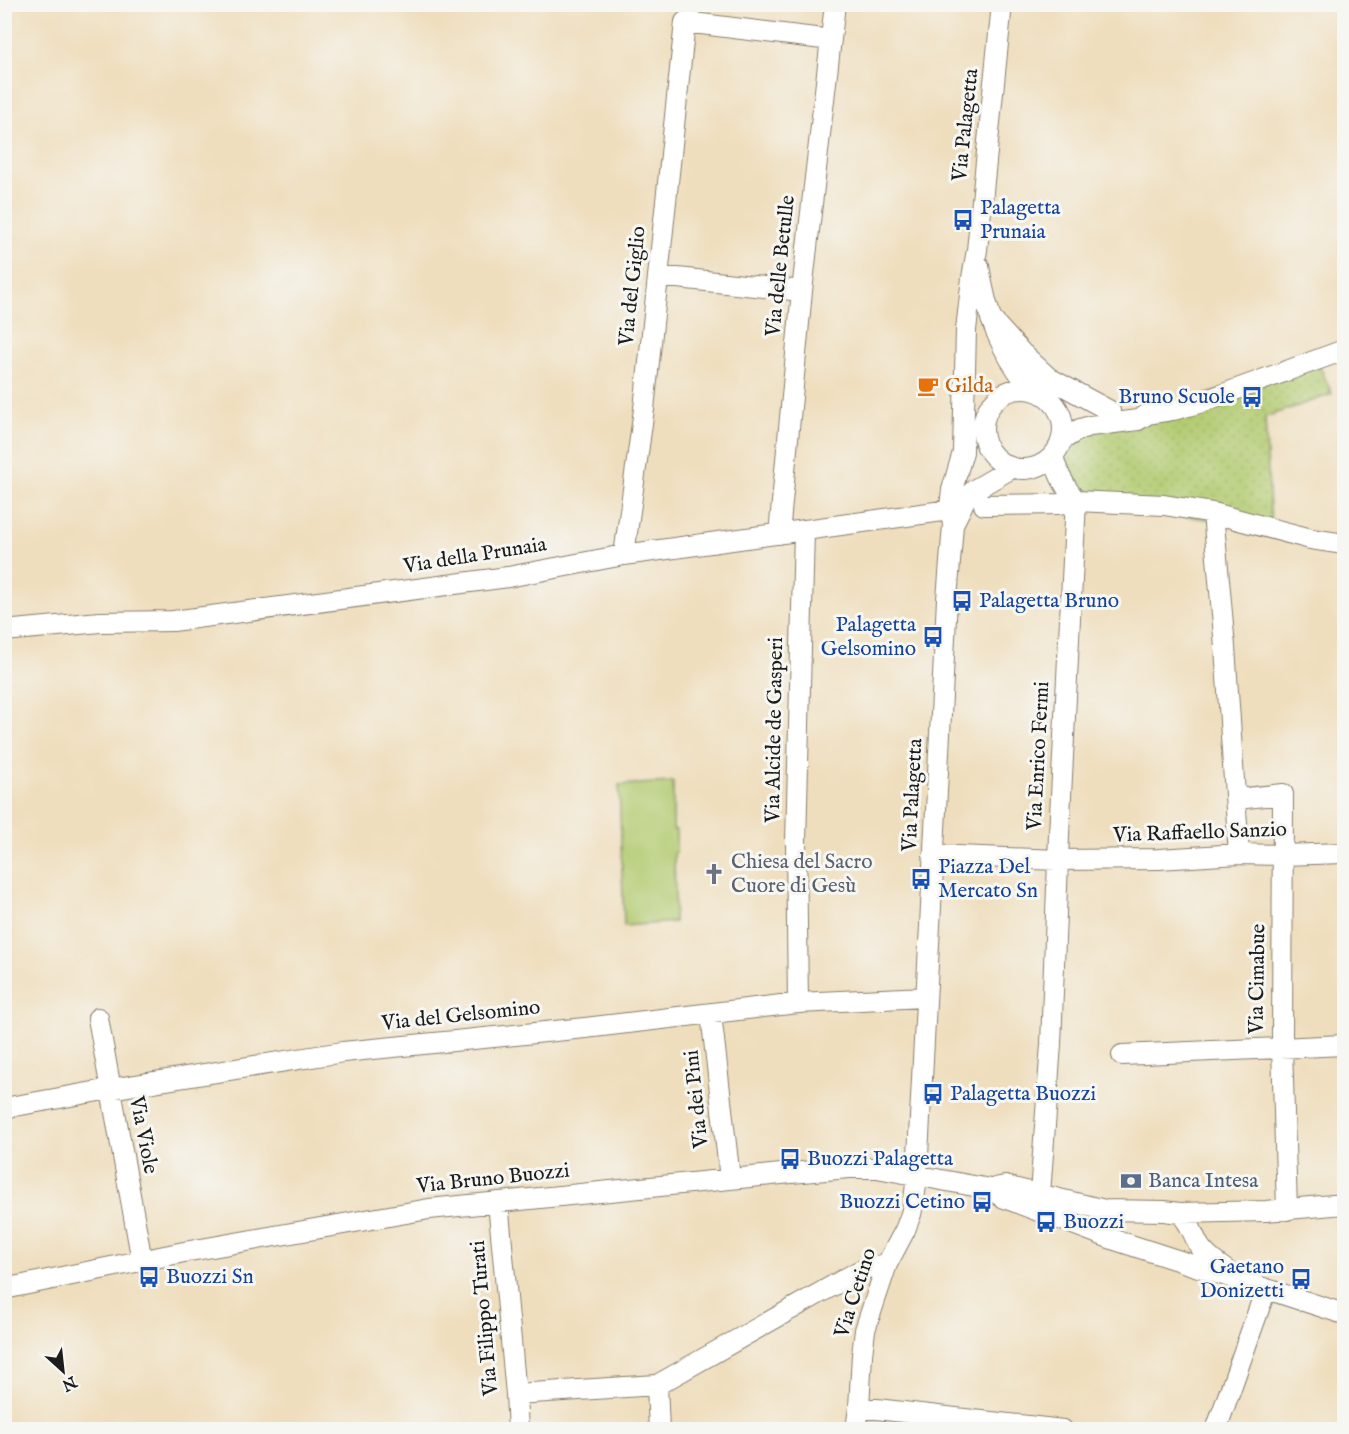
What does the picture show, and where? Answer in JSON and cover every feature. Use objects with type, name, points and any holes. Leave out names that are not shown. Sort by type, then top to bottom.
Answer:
[{"type":"street","name":"Via delle Betulle","points":[[778,534],[802,291],[835,4]]},
{"type":"street","name":"Via Palagetta","points":[[917,1175],[952,490],[963,452],[966,330],[977,250],[1002,4]]},
{"type":"street","name":"Via del Giglio","points":[[624,555],[644,409],[685,22],[831,39]]},
{"type":"street","name":"Via Palagetta","points":[[977,250],[991,319],[1005,352],[1031,389],[1045,395],[1056,406]]},
{"type":"street","points":[[658,276],[802,291]]},
{"type":"street","points":[[991,319],[1049,378],[1110,411]]},
{"type":"street","points":[[1056,406],[1078,410],[1136,410],[1148,414],[1173,410],[1199,403],[1344,350]]},
{"type":"street","name":"Via Palagetta","points":[[951,512],[972,469],[983,439],[984,417],[964,369]]},
{"type":"street","points":[[984,417],[994,400],[1002,394],[1021,388],[1031,389]]},
{"type":"street","points":[[1056,406],[1064,432],[1057,448],[1056,467],[1060,478],[1076,501]]},
{"type":"street","name":"Via Palagetta","points":[[951,512],[974,490],[1012,468],[1024,470],[1047,462],[1057,448],[1080,429],[1099,424],[1138,420],[1148,414]]},
{"type":"street","points":[[983,439],[994,458],[1012,468]]},
{"type":"street","points":[[984,505],[1059,504],[1076,501],[1164,505],[1213,513],[1344,544]]},
{"type":"street","name":"Via Enrico Fermi","points":[[1040,1194],[1052,1044],[1058,860],[1076,501]]},
{"type":"street","name":"Via della Prunaia","points":[[4,632],[100,622],[173,621],[508,577],[624,555],[951,512]]},
{"type":"street","points":[[1213,513],[1237,799],[1239,854]]},
{"type":"street","name":"Via Alcide de Gasperi","points":[[798,1003],[796,842],[804,531]]},
{"type":"street","name":"Via Cimabue","points":[[1237,799],[1283,794],[1282,1047],[1287,1210]]},
{"type":"street","name":"Via Raffaello Sanzio","points":[[933,855],[1058,860],[1344,853]]},
{"type":"street","name":"Via del Gelsomino","points":[[4,1108],[342,1052],[574,1029],[798,1003],[926,997]]},
{"type":"street","name":"Via dei Pini","points":[[711,1014],[730,1179]]},
{"type":"street","name":"Via Viole","points":[[98,1018],[142,1261]]},
{"type":"street","points":[[1122,1055],[1344,1045]]},
{"type":"street","name":"Via Bruno Buozzi","points":[[4,1289],[142,1261],[429,1209],[849,1168],[878,1168],[990,1190],[1002,1197],[1138,1248],[1344,1314]]},
{"type":"street","name":"Via Cetino","points":[[856,1430],[866,1330],[887,1264],[911,1214],[917,1175]]},
{"type":"street","name":"Via Bruno Buozzi","points":[[990,1190],[1005,1186],[1105,1210],[1180,1213],[1188,1220],[1204,1252],[1239,1279]]},
{"type":"street","name":"Via Filippo Turati","points":[[498,1202],[518,1430]]},
{"type":"street","points":[[1180,1213],[1287,1210],[1344,1204]]},
{"type":"street","points":[[1137,1211],[1128,1222],[1126,1230],[1138,1248]]},
{"type":"street","points":[[1169,1258],[1176,1257],[1190,1246],[1193,1232]]},
{"type":"street","points":[[516,1394],[657,1385],[857,1272],[887,1264]]},
{"type":"street","points":[[1216,1430],[1266,1289]]},
{"type":"street","points":[[657,1385],[659,1430]]},
{"type":"street","points":[[859,1407],[1051,1429]]},
{"type":"green space","points":[[1317,360],[1332,394],[1265,417],[1271,528],[1076,501],[1058,448],[1062,440]]},
{"type":"green space","points":[[673,782],[673,830],[676,830],[674,922],[624,926],[619,785]]},
{"type":"place","name":"Palagetta Prunaia","points":[[963,220]]},
{"type":"place","name":"Gilda","points":[[928,386]]},
{"type":"place","name":"Bruno Scuole","points":[[1252,397]]},
{"type":"place","name":"Palagetta Bruno","points":[[962,601]]},
{"type":"place","name":"Palagetta Gelsomino","points":[[933,637]]},
{"type":"place","name":"Chiesa del Sacro Cuore di Gesù","points":[[714,874]]},
{"type":"place","name":"Piazza Del Mercato Sn","points":[[921,879]]},
{"type":"place","name":"Palagetta Buozzi","points":[[933,1094]]},
{"type":"place","name":"Buozzi Palagetta","points":[[790,1159]]},
{"type":"place","name":"Banca Intesa","points":[[1131,1181]]},
{"type":"place","name":"Buozzi Cetino","points":[[982,1202]]},
{"type":"place","name":"Buozzi","points":[[1046,1222]]},
{"type":"place","name":"Buozzi Sn","points":[[149,1277]]},
{"type":"place","name":"Gaetano Donizetti","points":[[1301,1279]]}]
